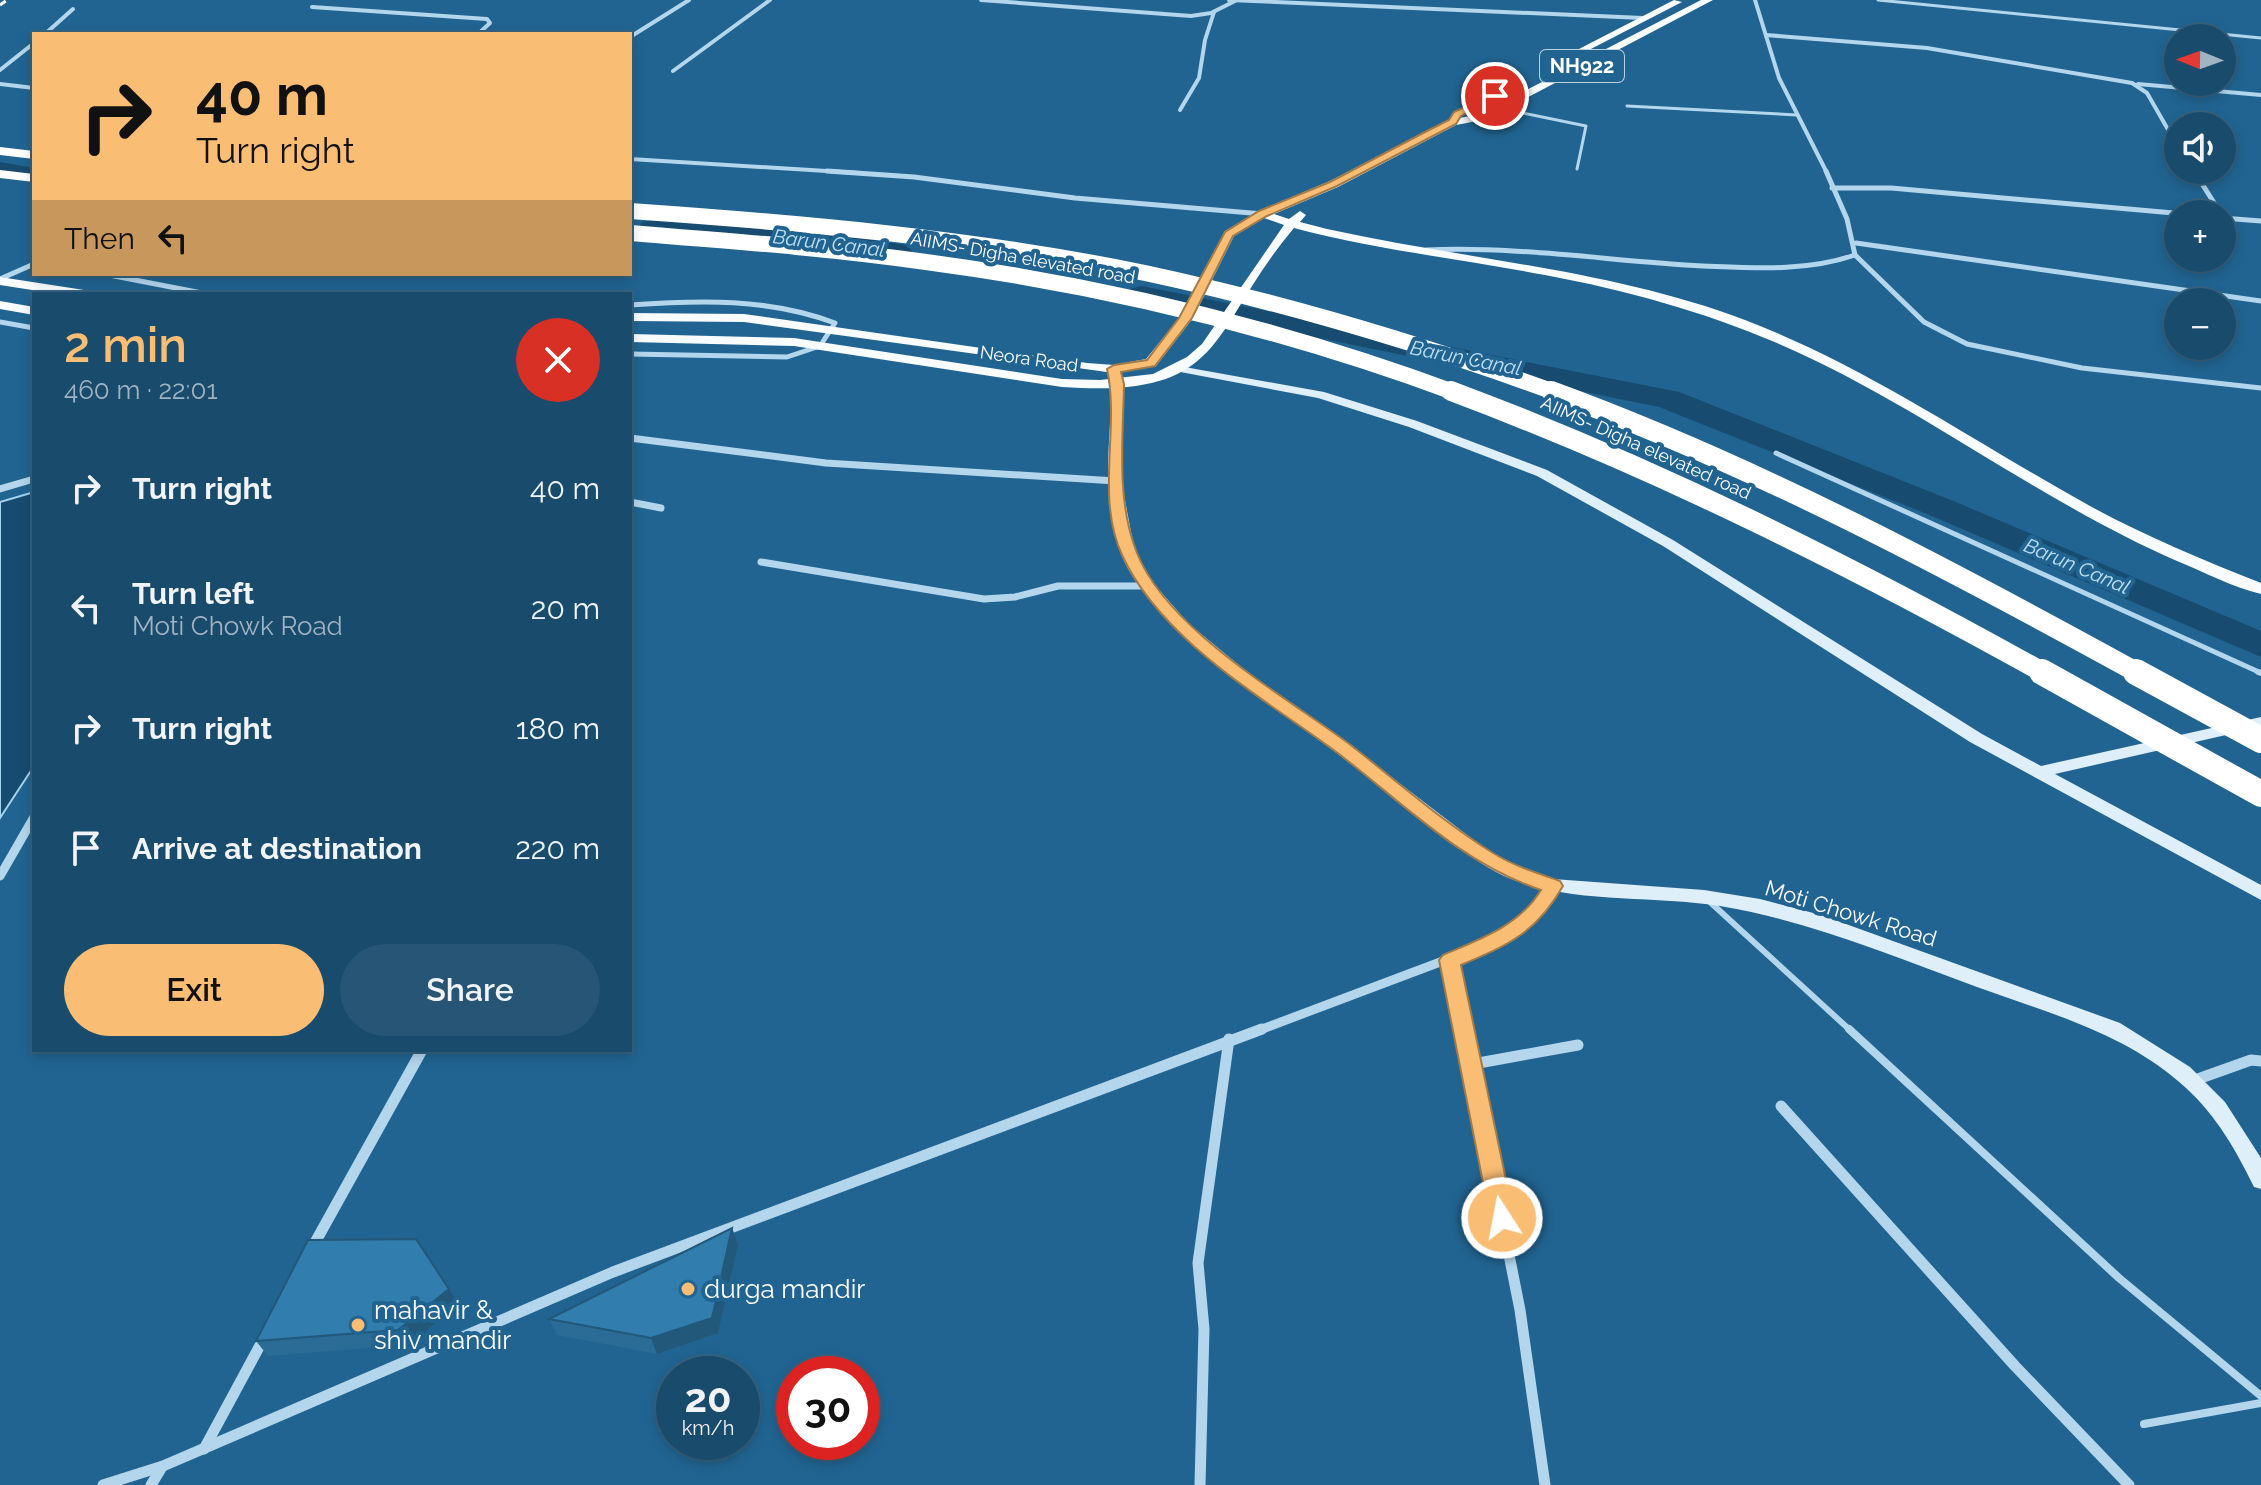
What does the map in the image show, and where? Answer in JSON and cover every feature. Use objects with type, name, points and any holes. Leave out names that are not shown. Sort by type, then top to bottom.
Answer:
[{"type":"highway","points":[[0,151],[32,155]]},
{"type":"highway","points":[[0,174],[32,178]]},
{"type":"highway","name":"AIIMS- Digha elevated road","points":[[632,211],[838,227],[1083,262],[1296,310],[1392,337],[1585,404],[1798,495],[2261,740]]},
{"type":"highway","name":"AIIMS- Digha elevated road","points":[[632,233],[889,257],[1052,282],[1273,334],[1452,391],[1660,475],[1757,521],[1992,644],[2261,794]]},
{"type":"main road","points":[[1576,53],[1682,0]]},
{"type":"main road","name":"NH922","points":[[1453,122],[1473,119],[1498,108],[1708,0]]},
{"type":"main road","points":[[632,317],[744,318],[834,329],[1115,376],[1151,363],[1186,318],[1229,234],[1263,214],[1334,184],[1453,122],[1457,114],[1495,96]]},
{"type":"main road","name":"Neora Road","points":[[632,338],[794,342],[1062,383],[1115,376],[1168,375],[1206,347],[1278,239],[1334,184]]},
{"type":"main road","points":[[1263,214],[1291,224],[1421,251],[1616,285],[1668,298],[1788,341],[1886,391],[2087,511],[2146,541],[2261,589]]},
{"type":"main road","points":[[0,280],[72,292]]},
{"type":"main road","points":[[0,305],[32,311]]},
{"type":"street","points":[[632,36],[689,0]]},
{"type":"street","points":[[673,71],[770,0]]},
{"type":"street","points":[[981,0],[1191,16],[1214,12],[1236,0]]},
{"type":"street","points":[[1229,0],[1643,18]]},
{"type":"street","points":[[1755,0],[1772,61],[1856,243],[1855,255]]},
{"type":"street","points":[[312,7],[487,19],[490,23],[480,32]]},
{"type":"street","points":[[47,32],[73,9]]},
{"type":"street","points":[[1180,110],[1199,78],[1205,40],[1214,12]]},
{"type":"street","points":[[1766,35],[1927,48],[2132,83],[2261,95]]},
{"type":"street","points":[[0,70],[32,45]]},
{"type":"street","points":[[2132,83],[2147,93],[2164,123]]},
{"type":"street","points":[[0,84],[32,88]]},
{"type":"street","points":[[632,159],[914,177],[1075,198],[1263,214]]},
{"type":"street","points":[[1832,188],[1921,191],[2164,212]]},
{"type":"street","points":[[2236,218],[2261,221]]},
{"type":"street","points":[[1856,243],[2261,301]]},
{"type":"street","points":[[1421,251],[1494,249],[1775,267],[1831,265],[1855,255]]},
{"type":"street","points":[[1855,255],[1877,270],[1926,323],[1954,339],[1996,352],[2079,368],[2261,388]]},
{"type":"street","points":[[0,280],[32,265]]},
{"type":"street","points":[[114,276],[197,292]]},
{"type":"street","points":[[632,305],[735,302],[816,315],[835,323],[834,329],[820,346],[804,353],[764,358],[632,354]]},
{"type":"street","points":[[0,322],[32,328]]},
{"type":"street","points":[[1179,369],[1320,395],[1413,424],[1542,473],[1668,543],[1976,738],[2261,893]]},
{"type":"street","name":"Moti Chowk Road","points":[[1115,376],[1116,481],[1128,553],[1147,586],[1184,627],[1247,679],[1486,858],[1516,874],[1553,886],[1704,897],[1760,906],[1821,922],[2113,1029],[2157,1052],[2195,1080],[2231,1124],[2261,1180]]},
{"type":"street","points":[[632,438],[826,463],[1116,481]]},
{"type":"street","points":[[0,489],[32,480]]},
{"type":"street","points":[[632,502],[661,508]]},
{"type":"street","points":[[761,562],[984,599],[1015,597],[1058,586],[1147,586]]},
{"type":"street","points":[[2039,772],[2261,722]]},
{"type":"street","points":[[0,876],[32,820]]},
{"type":"street","points":[[103,1485],[163,1466],[613,1272],[1496,941],[1524,924],[1542,905],[1553,886]]},
{"type":"street","points":[[1450,960],[1520,1310],[1545,1485]]},
{"type":"street","points":[[1200,1485],[1204,1329],[1198,1263],[1229,1039]]},
{"type":"street","points":[[1473,1064],[1578,1045]]},
{"type":"street","points":[[307,1259],[421,1052]]},
{"type":"street","points":[[2195,1080],[2251,1060],[2261,1061]]},
{"type":"street","points":[[1781,1106],[2015,1366],[2129,1485]]},
{"type":"street","points":[[203,1449],[270,1327]]},
{"type":"street","points":[[151,1485],[163,1466]]},
{"type":"lane","points":[[1878,0],[2261,38]]},
{"type":"lane","points":[[1627,106],[1797,115]]},
{"type":"lane","points":[[1498,108],[1586,126],[1577,169]]},
{"type":"lane","points":[[1776,453],[2261,673]]},
{"type":"lane","points":[[1704,897],[1818,997],[2065,1229],[2195,1345],[2261,1396]]},
{"type":"lane","points":[[2144,1424],[2261,1403]]},
{"type":"water","points":[[32,493],[32,769],[0,818],[0,502]]},
{"type":"building","name":"durga mandir","points":[[732,1228],[712,1318],[651,1338],[549,1319]]},
{"type":"building","name":"mahavir & shiv mandir","points":[[416,1239],[449,1289],[398,1330],[256,1341],[308,1240]]},
{"type":"waterway","name":"Barun Canal","points":[[0,169],[32,175]]},
{"type":"waterway","name":"Barun Canal","points":[[651,228],[795,236],[899,252]]},
{"type":"waterway","name":"Barun Canal","points":[[1142,294],[1668,399],[1939,507],[2261,645]]},
{"type":"railway","points":[[0,5],[7,0]]},
{"type":"place","name":"durga mandir","points":[[688,1289]]},
{"type":"place","name":"mahavir & shiv mandir","points":[[358,1325]]},
{"type":"route","points":[[1495,96],[1457,114],[1453,122],[1334,184],[1263,214],[1229,234],[1186,318],[1166,346],[1151,363],[1114,369],[1117,384],[1114,474],[1128,553],[1140,577],[1184,627],[1258,688],[1486,858],[1516,874],[1553,886],[1542,905],[1524,924],[1496,941],[1450,960],[1502,1218]]}]
